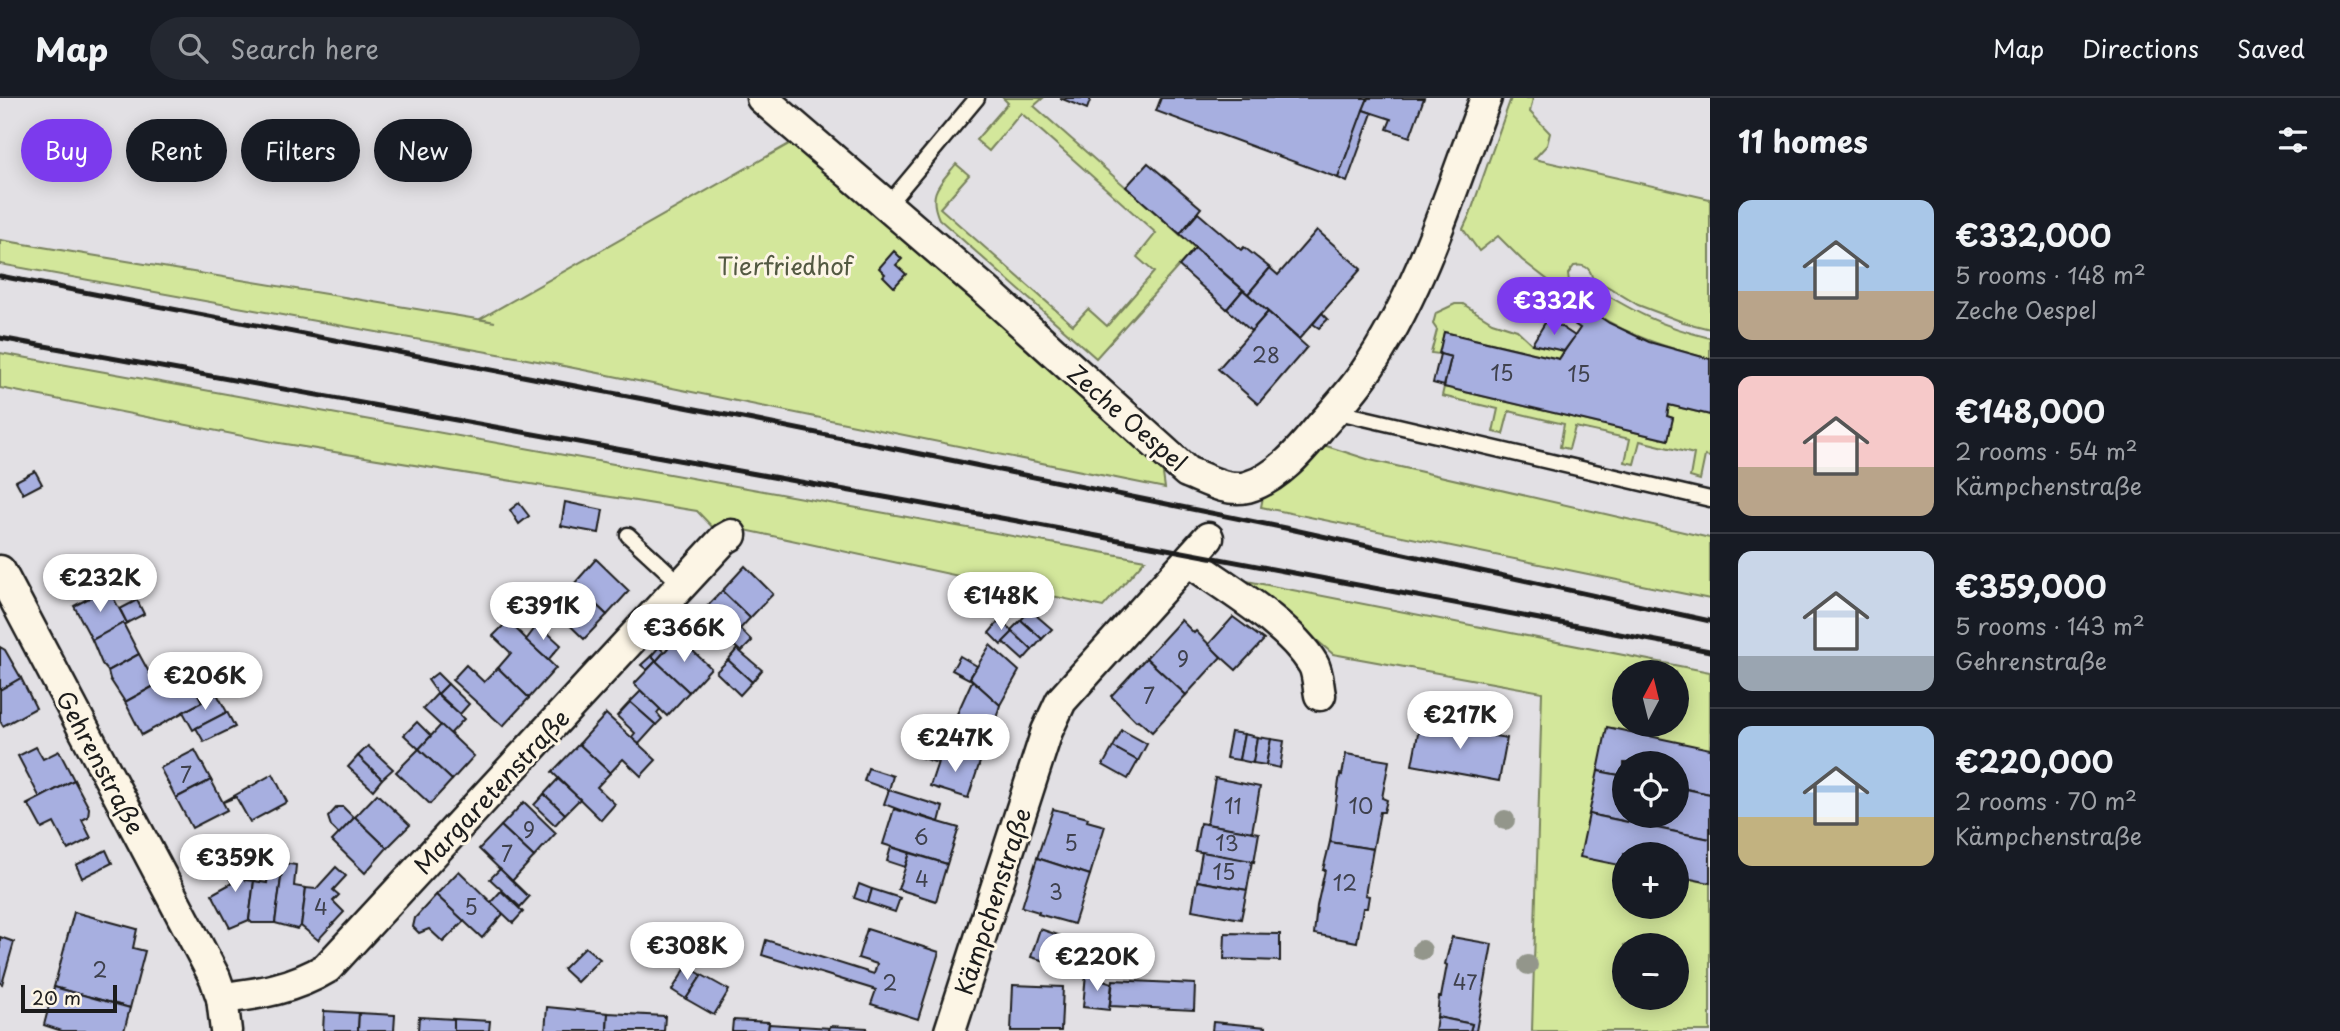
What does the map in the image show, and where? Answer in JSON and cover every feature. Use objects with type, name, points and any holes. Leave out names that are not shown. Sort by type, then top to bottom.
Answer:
[{"type":"street","name":"Zeche Oespel","points":[[762,98],[984,289],[1187,472],[1229,489],[1247,487],[1273,475],[1311,438],[1363,375],[1416,282],[1486,98]]},
{"type":"street","name":"Margaretenstraße","points":[[222,998],[306,981],[327,968],[724,539],[731,535]]},
{"type":"street","name":"Kämpchenstraße","points":[[950,1031],[1047,731],[1061,701],[1199,549],[1298,645],[1314,666],[1320,695]]},
{"type":"street","name":"Gehrenstraße","points":[[0,571],[209,968],[222,998],[226,1031]]},
{"type":"lane","points":[[886,207],[977,98]]},
{"type":"lane","points":[[1334,411],[1710,499]]},
{"type":"lane","points":[[628,535],[682,585]]},
{"type":"green space","points":[[1003,98],[1043,98],[1034,106],[1195,248],[1096,358],[939,219],[934,202],[935,195],[940,183],[956,164],[969,175],[940,208],[1073,325],[1088,309],[1107,326],[1154,272],[1137,257],[1156,233],[1021,113],[989,151],[976,140],[1008,103]]},
{"type":"green space","points":[[1511,98],[1533,98],[1530,112],[1550,133],[1547,145],[1534,159],[1710,199],[1710,329],[1638,305],[1592,277],[1586,267],[1580,265],[1574,266],[1568,274],[1569,282],[1553,298],[1540,302],[1553,284],[1522,260],[1498,236],[1479,251],[1463,229]]},
{"type":"green space","name":"Tierfriedhof","points":[[798,139],[1162,467],[1165,488],[554,364],[0,264],[0,240],[495,322],[480,319]]},
{"type":"green space","points":[[1589,284],[1647,317],[1710,338],[1710,359],[1639,337],[1575,300],[1562,316],[1555,310],[1574,288],[1582,289]]},
{"type":"green space","points":[[1455,304],[1463,304],[1492,322],[1517,330],[1532,344],[1564,351],[1559,359],[1444,332],[1439,354],[1431,353],[1437,330],[1433,324],[1436,313]]},
{"type":"green space","points":[[0,353],[1145,560],[1103,607],[731,527],[719,534],[697,511],[273,442],[0,388]]},
{"type":"green space","points":[[1444,387],[1668,440],[1673,418],[1667,416],[1669,405],[1710,415],[1710,457],[1705,456],[1700,480],[1690,477],[1694,454],[1640,441],[1634,464],[1625,462],[1630,439],[1575,427],[1569,449],[1560,447],[1564,424],[1509,411],[1503,434],[1493,432],[1498,409],[1442,396]]},
{"type":"green space","points":[[1317,443],[1370,460],[1710,538],[1710,599],[1261,507],[1265,487]]},
{"type":"green space","points":[[1247,581],[1649,660],[1612,660],[1612,737],[1689,737],[1689,668],[1710,672],[1710,1031],[1532,1031],[1542,692],[1333,654]]},
{"type":"building","points":[[1060,98],[1091,98],[1087,109]]},
{"type":"building","points":[[1161,98],[1368,98],[1338,178],[1156,111]]},
{"type":"building","points":[[1368,98],[1424,98],[1410,137],[1387,129],[1391,119],[1363,110]]},
{"type":"building","points":[[1363,110],[1372,113],[1347,182],[1338,178]]},
{"type":"building","points":[[1148,163],[1201,208],[1180,234],[1126,187]]},
{"type":"building","points":[[1198,213],[1241,250],[1244,247],[1270,268],[1248,294],[1180,234]]},
{"type":"building","points":[[1317,230],[1361,269],[1299,339],[1248,294],[1270,268],[1278,275]]},
{"type":"building","points":[[1195,248],[1243,290],[1227,309],[1179,266]]},
{"type":"building","points":[[894,251],[902,259],[896,265],[906,274],[894,287],[879,268]]},
{"type":"building","points":[[1243,290],[1268,312],[1251,331],[1227,309]]},
{"type":"building","points":[[1575,300],[1609,323],[1649,342],[1710,359],[1710,415],[1669,405],[1667,416],[1673,418],[1668,440],[1444,387],[1451,357],[1439,354],[1444,332],[1559,359],[1580,328],[1562,316]]},
{"type":"building","points":[[1268,312],[1307,347],[1258,404],[1218,369]]},
{"type":"building","points":[[1322,313],[1328,319],[1319,328],[1313,324]]},
{"type":"building","points":[[1548,318],[1575,336],[1564,351],[1532,344]]},
{"type":"building","points":[[1440,354],[1451,357],[1444,386],[1433,383]]},
{"type":"building","points":[[35,471],[42,484],[23,494],[16,481]]},
{"type":"building","points":[[565,502],[603,510],[599,533],[561,526]]},
{"type":"building","points":[[519,503],[529,516],[519,524],[510,510]]},
{"type":"building","points":[[596,559],[629,591],[607,615],[574,584]]},
{"type":"building","points":[[127,561],[134,573],[107,588],[100,575]]},
{"type":"building","points":[[745,566],[773,594],[750,618],[722,591]]},
{"type":"building","points":[[574,584],[607,615],[584,639],[551,607]]},
{"type":"building","points":[[528,586],[548,611],[537,622],[514,601]]},
{"type":"building","points":[[108,588],[127,623],[92,640],[74,606]]},
{"type":"building","points":[[722,591],[750,618],[740,629],[752,641],[741,652],[698,616]]},
{"type":"building","points":[[137,600],[144,614],[127,623],[120,609]]},
{"type":"building","points":[[1030,610],[1052,629],[1042,639],[1021,620]]},
{"type":"building","points":[[1233,617],[1264,640],[1236,670],[1208,645]]},
{"type":"building","points":[[1000,620],[1013,632],[1001,645],[989,633]]},
{"type":"building","points":[[1021,620],[1042,639],[1032,650],[1011,630]]},
{"type":"building","points":[[1181,620],[1194,633],[1196,631],[1221,657],[1186,695],[1146,658]]},
{"type":"building","points":[[508,621],[556,668],[529,698],[498,668],[511,653],[493,636]]},
{"type":"building","points":[[123,623],[139,654],[108,671],[102,664],[92,640]]},
{"type":"building","points":[[538,624],[561,645],[548,660],[526,640]]},
{"type":"building","points":[[1013,632],[1032,650],[1023,660],[1003,642]]},
{"type":"building","points":[[678,637],[711,668],[689,692],[656,661]]},
{"type":"building","points":[[990,645],[1019,671],[1000,705],[970,678]]},
{"type":"building","points":[[0,647],[5,650],[21,678],[0,690]]},
{"type":"building","points":[[659,647],[664,652],[656,661],[651,656]]},
{"type":"building","points":[[737,649],[762,670],[752,682],[728,660]]},
{"type":"building","points":[[139,654],[156,685],[125,702],[108,671]]},
{"type":"building","points":[[651,656],[656,661],[647,670],[641,665]]},
{"type":"building","points":[[960,656],[977,666],[969,679],[952,670]]},
{"type":"building","points":[[1146,658],[1186,695],[1152,732],[1136,721],[1111,696]]},
{"type":"building","points":[[728,660],[752,682],[740,695],[716,672]]},
{"type":"building","points":[[656,661],[689,692],[667,716],[634,684]]},
{"type":"building","points":[[466,665],[484,682],[498,668],[529,698],[503,726],[452,680]]},
{"type":"building","points":[[185,669],[202,702],[142,735],[125,702]]},
{"type":"building","points":[[437,673],[448,684],[438,694],[428,680]]},
{"type":"building","points":[[21,678],[36,708],[3,726],[0,721],[0,690]]},
{"type":"building","points":[[970,678],[1000,705],[993,729],[989,733],[957,714],[972,681]]},
{"type":"building","points":[[448,684],[469,704],[460,714],[438,694]]},
{"type":"building","points":[[641,691],[660,709],[657,713],[662,719],[656,725],[630,702]]},
{"type":"building","points":[[217,694],[227,712],[193,730],[183,712]]},
{"type":"building","points":[[437,694],[464,719],[450,734],[423,709]]},
{"type":"building","points":[[630,702],[656,725],[639,744],[631,738],[635,733],[617,716]]},
{"type":"building","points":[[227,712],[235,727],[204,742],[196,728]]},
{"type":"building","points":[[606,714],[656,760],[641,776],[623,759],[610,773],[579,744]]},
{"type":"building","points":[[957,714],[989,733],[987,747],[980,762],[942,750],[946,750]]},
{"type":"building","points":[[417,722],[431,736],[419,749],[404,735]]},
{"type":"building","points":[[1420,723],[1457,729],[1458,725],[1471,727],[1470,732],[1507,738],[1499,781],[1412,765]]},
{"type":"building","points":[[441,725],[474,756],[452,780],[419,749]]},
{"type":"building","points":[[1607,727],[1612,728],[1612,737],[1654,737],[1710,749],[1710,794],[1689,790],[1689,751],[1612,751],[1612,774],[1598,771]]},
{"type":"building","points":[[1122,730],[1147,744],[1138,761],[1113,747]]},
{"type":"building","points":[[1231,732],[1244,734],[1239,760],[1226,758]]},
{"type":"building","points":[[1244,734],[1257,737],[1253,763],[1239,760]]},
{"type":"building","points":[[1257,737],[1271,739],[1266,765],[1253,763]]},
{"type":"building","points":[[1271,739],[1284,741],[1280,768],[1266,765]]},
{"type":"building","points":[[924,743],[943,749],[938,763],[919,757]]},
{"type":"building","points":[[579,744],[610,773],[597,787],[615,804],[601,820],[552,772]]},
{"type":"building","points":[[368,746],[393,769],[382,779],[358,756]]},
{"type":"building","points":[[36,747],[43,759],[59,751],[74,780],[40,798],[18,756]]},
{"type":"building","points":[[1113,747],[1138,761],[1128,779],[1103,765]]},
{"type":"building","points":[[419,749],[452,780],[430,804],[396,772]]},
{"type":"building","points":[[195,750],[211,780],[176,798],[160,768]]},
{"type":"building","points":[[942,750],[980,762],[968,798],[930,786]]},
{"type":"building","points":[[1346,754],[1389,761],[1382,798],[1387,800],[1384,812],[1380,812],[1373,849],[1330,842],[1340,774],[1342,775]]},
{"type":"building","points":[[358,756],[382,779],[373,790],[348,767]]},
{"type":"building","points":[[868,768],[893,776],[889,790],[864,781]]},
{"type":"building","points":[[1598,771],[1612,774],[1612,819],[1589,814]]},
{"type":"building","points":[[273,774],[287,802],[250,822],[236,797],[223,802]]},
{"type":"building","points":[[1215,778],[1260,787],[1252,832],[1207,824]]},
{"type":"building","points":[[558,779],[580,799],[565,814],[544,794]]},
{"type":"building","points":[[74,780],[89,808],[88,817],[82,820],[91,838],[68,850],[54,823],[42,829],[29,805],[26,805]]},
{"type":"building","points":[[211,780],[227,810],[192,828],[176,798]]},
{"type":"building","points":[[889,790],[943,807],[939,822],[884,804]]},
{"type":"building","points":[[1689,790],[1710,794],[1710,839],[1657,828],[1689,828]]},
{"type":"building","points":[[377,794],[410,825],[387,848],[355,817]]},
{"type":"building","points":[[544,794],[565,814],[555,825],[534,805]]},
{"type":"building","points":[[524,802],[556,833],[534,857],[501,826]]},
{"type":"building","points":[[337,807],[343,807],[354,818],[339,834],[331,826],[328,817]]},
{"type":"building","points":[[894,809],[959,828],[947,864],[883,844]]},
{"type":"building","points":[[1053,809],[1088,818],[1087,821],[1105,826],[1090,875],[1037,858]]},
{"type":"building","points":[[1589,814],[1612,819],[1612,828],[1657,828],[1710,839],[1710,883],[1689,879],[1689,842],[1612,842],[1612,864],[1580,857]]},
{"type":"building","points":[[355,817],[387,848],[365,873],[332,841]]},
{"type":"building","points":[[1200,823],[1259,833],[1254,862],[1195,851]]},
{"type":"building","points":[[501,826],[534,857],[512,881],[479,849]]},
{"type":"building","points":[[1330,842],[1373,849],[1365,895],[1369,896],[1367,908],[1363,908],[1357,942],[1314,934]]},
{"type":"building","points":[[891,847],[910,853],[905,867],[887,861]]},
{"type":"building","points":[[106,850],[112,863],[82,878],[76,865]]},
{"type":"building","points":[[1202,852],[1252,861],[1247,890],[1197,881]]},
{"type":"building","points":[[231,853],[245,880],[254,881],[249,920],[230,928],[212,894],[232,883],[219,860]]},
{"type":"building","points":[[910,853],[947,864],[936,901],[898,889]]},
{"type":"building","points":[[1037,858],[1090,875],[1074,924],[1022,907]]},
{"type":"building","points":[[270,862],[283,863],[275,923],[252,923],[249,920],[254,881],[267,883]]},
{"type":"building","points":[[283,863],[296,865],[294,886],[306,888],[301,926],[297,929],[275,923]]},
{"type":"building","points":[[336,867],[346,876],[333,890],[339,895],[333,901],[344,912],[318,940],[301,926],[306,888],[316,889]]},
{"type":"building","points":[[500,869],[529,897],[520,907],[490,879]]},
{"type":"building","points":[[459,871],[503,914],[482,938],[436,895]]},
{"type":"building","points":[[1197,881],[1247,890],[1241,919],[1192,910]]},
{"type":"building","points":[[859,884],[872,889],[868,903],[854,898]]},
{"type":"building","points":[[872,889],[900,898],[895,912],[868,903]]},
{"type":"building","points":[[501,891],[523,912],[513,923],[491,902]]},
{"type":"building","points":[[436,895],[464,921],[443,942],[429,929],[419,933],[413,927],[415,918]]},
{"type":"building","points":[[74,912],[137,929],[133,948],[145,951],[130,1008],[54,987]]},
{"type":"building","points":[[867,929],[939,952],[918,1019],[871,1004],[876,990],[762,955],[766,940],[874,974],[877,964],[858,958]]},
{"type":"building","points":[[1040,929],[1067,938],[1059,965],[1031,957]]},
{"type":"building","points":[[1225,933],[1280,934],[1280,961],[1224,959]]},
{"type":"building","points":[[0,937],[14,942],[2,984],[0,983]]},
{"type":"building","points":[[1452,937],[1492,944],[1476,1031],[1470,1031],[1472,1024],[1437,1017]]},
{"type":"building","points":[[585,947],[600,959],[577,982],[563,969]]},
{"type":"building","points":[[687,966],[702,975],[686,999],[672,990]]},
{"type":"building","points":[[1086,974],[1112,983],[1109,1010],[1083,1007]]},
{"type":"building","points":[[702,975],[729,990],[714,1015],[686,999]]},
{"type":"building","points":[[1113,980],[1195,984],[1194,1010],[1110,1006]]},
{"type":"building","points":[[1013,985],[1063,987],[1061,1031],[1011,1031]]},
{"type":"building","points":[[54,987],[130,1008],[124,1031],[62,1031],[44,1025]]},
{"type":"building","points":[[547,1007],[608,1013],[607,1031],[545,1031]]},
{"type":"building","points":[[324,1011],[359,1013],[358,1031],[323,1031]]},
{"type":"building","points":[[359,1013],[395,1015],[394,1031],[358,1031]]},
{"type":"building","points":[[608,1013],[665,1016],[664,1031],[607,1031]]},
{"type":"building","points":[[419,1017],[454,1019],[454,1031],[418,1031]]},
{"type":"building","points":[[1437,1017],[1472,1024],[1470,1031],[1435,1031]]},
{"type":"building","points":[[454,1019],[490,1021],[489,1031],[454,1031]]},
{"type":"building","points":[[733,1020],[769,1022],[768,1031],[732,1031]]},
{"type":"building","points":[[1213,1022],[1266,1027],[1266,1031],[1212,1031]]},
{"type":"building","points":[[769,1024],[799,1026],[799,1031],[768,1031]]},
{"type":"building","points":[[799,1026],[830,1028],[829,1031],[799,1031]]},
{"type":"building","points":[[830,1026],[867,1028],[867,1031],[829,1031]]},
{"type":"railway","points":[[0,276],[753,420],[1290,529],[1710,621]]},
{"type":"railway","points":[[0,338],[1012,520],[1710,651]]}]
